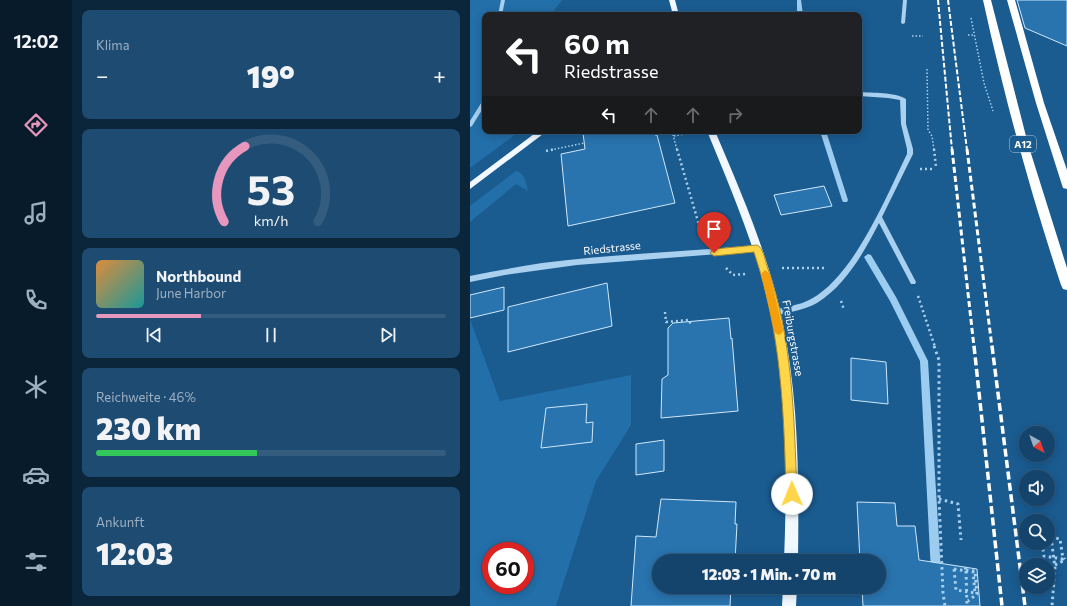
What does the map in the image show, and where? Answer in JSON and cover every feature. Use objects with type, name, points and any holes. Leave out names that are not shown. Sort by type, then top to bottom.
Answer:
[{"type":"highway","name":"A12","points":[[987,0],[1011,102],[1033,179],[1067,285]]},
{"type":"highway","name":"A12","points":[[1011,0],[1040,104],[1067,185]]},
{"type":"main road","points":[[672,0],[675,12]]},
{"type":"main road","points":[[470,186],[539,134]]},
{"type":"main road","name":"Freiburgstrasse","points":[[712,134],[757,248],[770,288],[775,313],[785,372],[789,410],[792,494],[791,554]]},
{"type":"main road","points":[[789,606],[790,594]]},
{"type":"street","points":[[500,12],[502,0]]},
{"type":"street","points":[[903,23],[905,0]]},
{"type":"street","points":[[775,313],[814,302],[838,282],[855,259],[879,216],[910,154],[911,151],[904,132],[903,99],[888,96],[862,94]]},
{"type":"street","points":[[470,125],[482,106]]},
{"type":"street","points":[[879,216],[913,282]]},
{"type":"street","name":"Riedstrasse","points":[[470,279],[514,270],[579,262],[638,256],[714,253],[757,248]]},
{"type":"path","points":[[970,14],[973,35],[984,83],[993,111]]},
{"type":"path","points":[[968,35],[973,35]]},
{"type":"path","points":[[927,69],[928,130],[932,136],[936,167]]},
{"type":"path","points":[[684,134],[674,136],[701,232],[705,236],[709,237]]},
{"type":"path","points":[[543,151],[584,143]]},
{"type":"path","points":[[920,169],[932,169]]},
{"type":"path","points":[[913,282],[940,360],[939,499],[943,593],[945,606]]},
{"type":"path","points":[[665,312],[666,322],[689,320],[691,325]]},
{"type":"path","points":[[939,499],[958,504],[961,540]]},
{"type":"path","points":[[1055,536],[1061,537],[1065,560],[1055,566]]},
{"type":"path","points":[[1043,550],[1044,556],[1063,559],[1060,539],[1055,537]]},
{"type":"path","points":[[968,604],[966,569],[973,572],[975,593],[956,590],[954,569],[974,571],[977,594],[968,604]]},
{"type":"path","points":[[1052,606],[1053,594]]},
{"type":"shaded area","points":[[470,0],[562,0],[553,12],[482,12],[482,134],[516,134],[470,168]]},
{"type":"shaded area","points":[[516,171],[523,176],[528,191],[516,184],[470,222],[470,206]]},
{"type":"shaded area","points":[[470,319],[500,401],[631,375],[631,425],[596,481],[556,606],[470,606]],"holes":[[[587,404],[586,423],[593,422],[591,442],[541,448],[546,408]]]},
{"type":"building","points":[[1017,0],[1067,0],[1067,46],[1025,28]]},
{"type":"building","points":[[583,134],[657,135],[675,203],[568,226],[561,154],[585,149]]},
{"type":"building","points":[[824,186],[832,206],[781,215],[774,195]]},
{"type":"building","points":[[607,283],[612,326],[508,352],[508,307]]},
{"type":"building","points":[[504,287],[504,310],[470,318],[470,295]]},
{"type":"building","points":[[729,318],[738,411],[661,418],[662,379],[668,375],[668,328],[673,323]]},
{"type":"building","points":[[851,358],[886,362],[888,404],[851,400]]},
{"type":"building","points":[[587,404],[586,423],[593,422],[592,442],[541,448],[546,408]]},
{"type":"building","points":[[664,440],[664,471],[636,475],[636,444]]},
{"type":"building","points":[[661,499],[736,502],[735,524],[737,524],[735,554],[652,554],[652,594],[731,594],[730,606],[631,606],[636,536],[656,537]]},
{"type":"building","points":[[857,502],[895,503],[897,526],[915,526],[919,560],[977,569],[980,606],[863,606],[862,594],[886,594],[886,554],[860,554]]},
{"type":"waterway","points":[[799,0],[800,12]]},
{"type":"waterway","points":[[824,134],[845,200]]},
{"type":"waterway","points":[[868,257],[893,299],[924,361],[936,572]]},
{"type":"railway","points":[[938,0],[952,150]]},
{"type":"railway","points":[[948,0],[967,150]]},
{"type":"railway","points":[[952,149],[974,347]]},
{"type":"railway","points":[[967,149],[992,347]]},
{"type":"railway","points":[[974,346],[1002,606]]},
{"type":"railway","points":[[992,346],[1025,606]]},
{"type":"slow traffic","points":[[765,274],[770,288],[779,330]]},
{"type":"route","points":[[714,253],[757,248],[765,271],[775,313],[786,379],[789,410],[792,494]]}]
